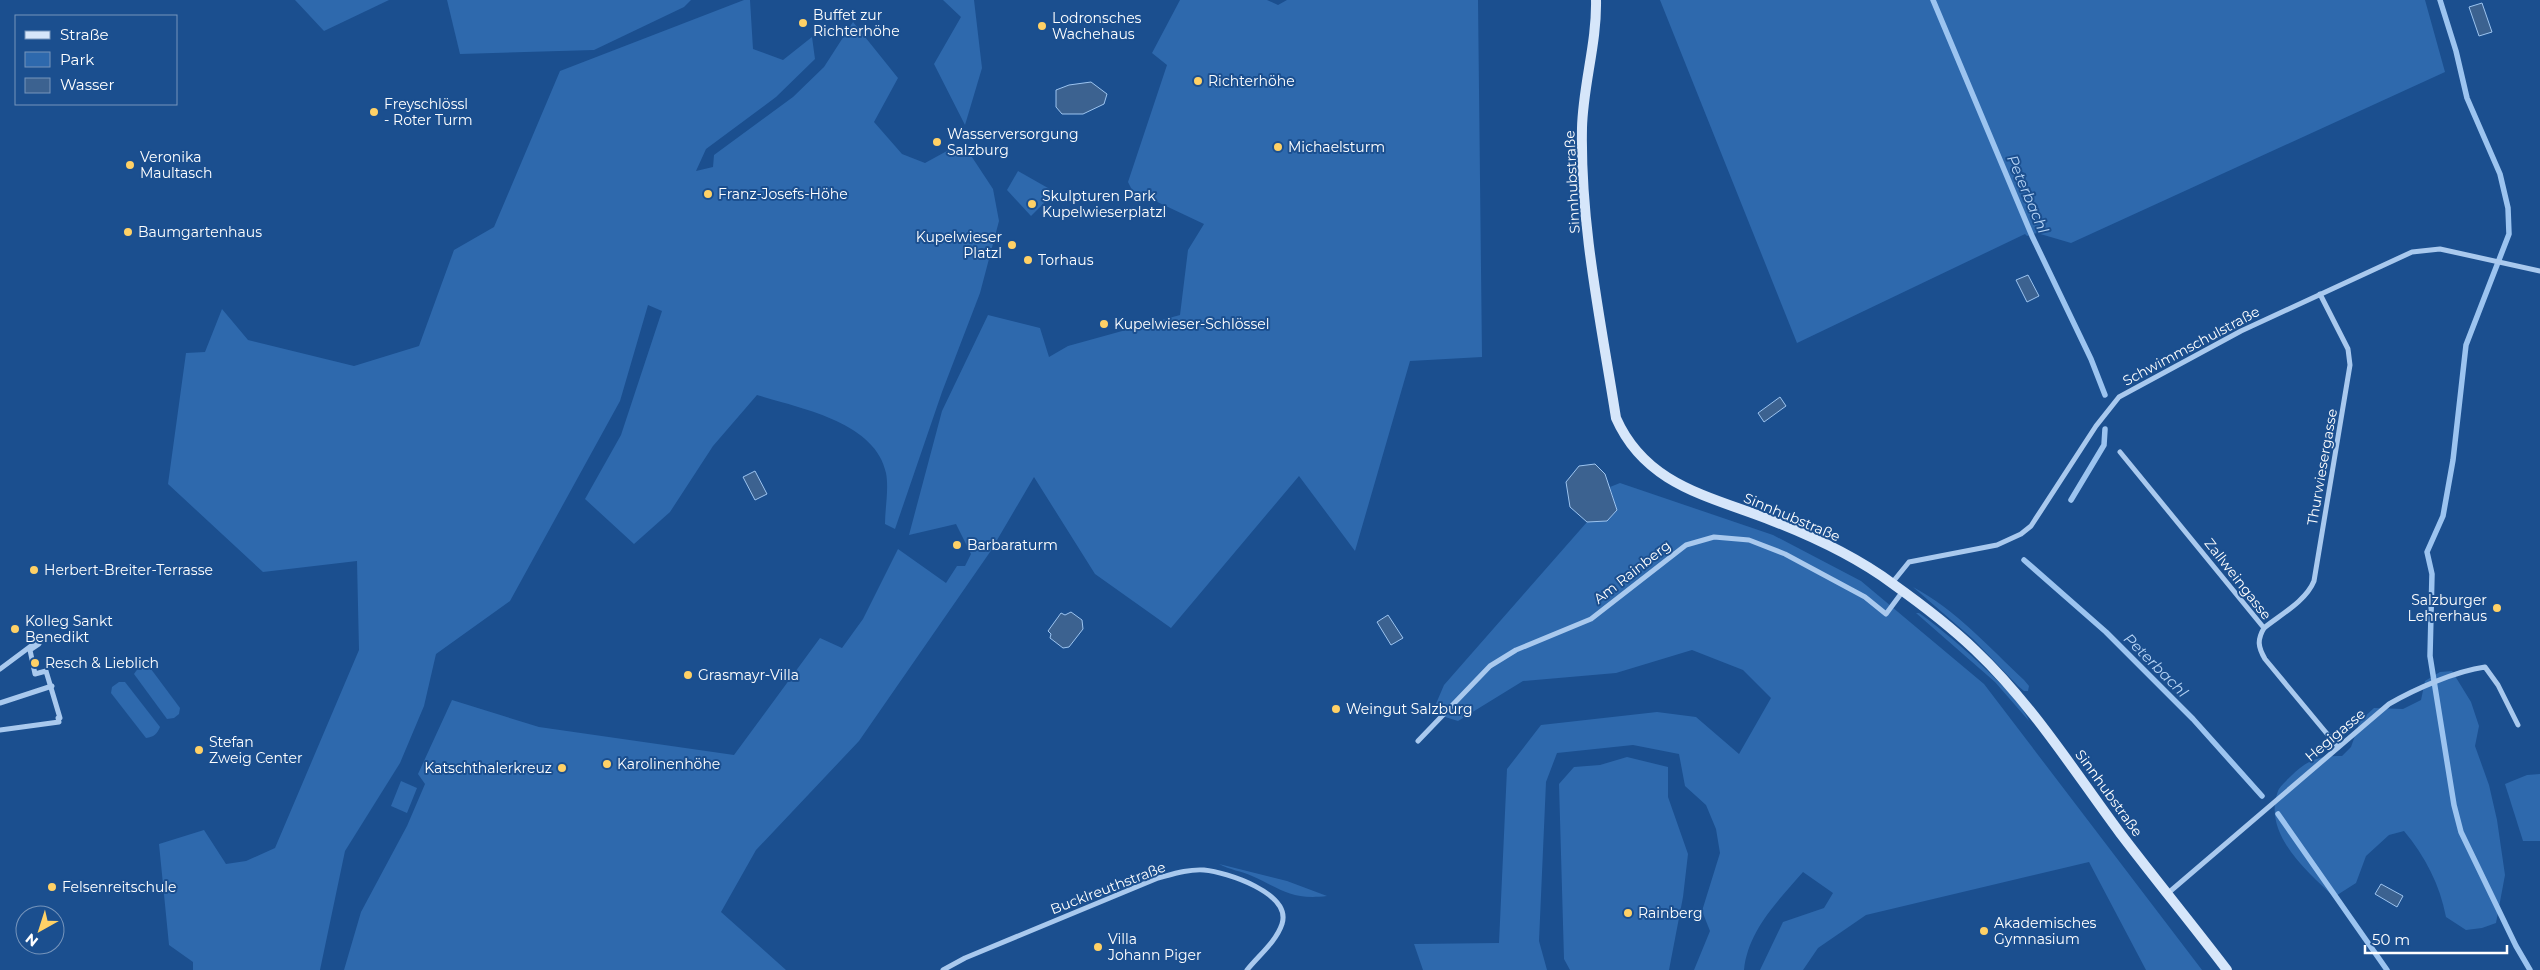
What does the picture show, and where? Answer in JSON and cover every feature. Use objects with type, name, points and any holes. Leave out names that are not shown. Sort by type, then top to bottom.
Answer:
[{"type":"street","name":"Sinnhubstraße","points":[[1596,0],[1592,59],[1582,126],[1584,191],[1594,282],[1616,418],[1624,435],[1651,468],[1680,486],[1809,537],[1892,583],[1951,629],[1999,675],[2038,721],[2167,894],[2227,970]]},
{"type":"street","name":"Schwimmschulstraße","points":[[1892,583],[1909,562],[1997,545],[2021,534],[2041,514],[2096,426],[2119,397],[2225,340],[2320,294],[2412,252],[2440,249],[2540,271]]},
{"type":"street","name":"Thurwiesergasse","points":[[2264,628],[2311,589],[2314,581],[2350,365],[2348,349],[2320,294]]},
{"type":"street","name":"Zallweingasse","points":[[2120,452],[2264,628],[2259,637],[2259,648],[2265,659],[2338,748]]},
{"type":"street","name":"Am Rainberg","points":[[1418,742],[1490,666],[1516,650],[1591,619],[1686,545],[1714,537],[1749,540],[1785,554],[1865,597],[1886,614],[1903,591]]},
{"type":"street","points":[[0,669],[35,643],[39,644],[30,650],[36,674],[46,671],[60,718],[58,718],[59,722],[0,730]]},
{"type":"street","name":"Hegigasse","points":[[2167,894],[2389,704],[2471,669],[2485,667],[2498,685],[2518,725]]},
{"type":"street","points":[[0,703],[52,686]]},
{"type":"street","name":"Bucklreuthstraße","points":[[943,970],[965,958],[1150,882],[1186,871],[1218,872],[1240,878],[1255,886],[1280,906],[1283,915],[1282,924],[1275,938],[1246,970]]},
{"type":"green space","points":[[295,0],[389,0],[324,31]]},
{"type":"green space","points":[[447,0],[691,0],[684,7],[594,50],[460,54]]},
{"type":"green space","points":[[744,0],[750,0],[753,49],[783,60],[812,37],[815,59],[776,97],[706,149],[696,171],[713,167],[714,155],[793,97],[824,67],[853,22],[898,78],[874,122],[902,154],[925,163],[956,146],[966,148],[993,189],[999,221],[980,293],[942,392],[895,529],[885,524],[886,473],[879,456],[868,441],[852,429],[834,420],[757,395],[713,446],[670,512],[634,544],[585,499],[621,435],[662,311],[648,305],[620,401],[510,601],[436,654],[424,706],[400,763],[345,851],[320,970],[193,970],[193,962],[169,945],[159,844],[204,830],[226,864],[246,861],[275,848],[359,650],[357,561],[263,572],[168,484],[186,353],[205,352],[222,309],[248,340],[354,366],[419,346],[454,250],[494,227],[560,71]]},
{"type":"green space","points":[[943,0],[974,0],[982,68],[965,125],[934,64],[961,17]]},
{"type":"green space","points":[[1180,0],[1267,0],[1278,5],[1287,0],[1478,0],[1482,357],[1410,361],[1355,551],[1299,476],[1171,628],[1095,574],[1034,477],[990,552],[859,741],[756,850],[721,912],[786,970],[344,970],[361,912],[407,826],[425,784],[418,774],[452,700],[539,727],[734,755],[820,638],[842,648],[863,619],[898,549],[946,583],[957,566],[965,566],[971,554],[956,524],[909,535],[942,411],[988,315],[1040,328],[1049,357],[1068,346],[1180,315],[1188,250],[1204,224],[1132,190],[1128,182],[1167,65],[1152,53]]},
{"type":"green space","points":[[1660,0],[2425,0],[2445,72],[2071,243],[2037,233],[2027,236],[2025,234],[1797,343]]},
{"type":"green space","name":"Skulpturen Park Kupelwieserplatzl","points":[[1018,171],[1055,192],[1031,216],[1007,190]]},
{"type":"green space","points":[[1620,483],[1773,535],[1861,581],[1984,684],[2202,970],[2146,970],[2089,862],[1866,915],[1818,948],[1803,970],[1760,970],[1783,922],[1824,908],[1833,893],[1803,872],[1774,905],[1758,929],[1751,942],[1744,970],[1694,970],[1710,931],[1702,911],[1720,853],[1716,829],[1706,805],[1685,786],[1679,754],[1633,745],[1557,753],[1546,782],[1539,941],[1547,970],[1423,970],[1414,944],[1499,943],[1507,769],[1541,725],[1657,712],[1696,717],[1739,754],[1771,698],[1743,670],[1692,650],[1616,673],[1523,681],[1458,721],[1432,713],[1444,685],[1587,522],[1607,521],[1617,510],[1610,487]]},
{"type":"green space","points":[[1913,587],[1929,596],[1972,630],[2024,680],[2029,686],[2028,691],[2024,691],[2018,686],[1973,639]]},
{"type":"green space","points":[[1916,613],[1931,621],[1997,680],[2023,710],[2029,721],[1995,682]]},
{"type":"green space","points":[[141,664],[148,665],[180,708],[179,714],[174,718],[167,719],[134,674]]},
{"type":"green space","points":[[2452,671],[2471,702],[2479,726],[2475,746],[2489,785],[2497,820],[2505,875],[2496,923],[2482,928],[2466,930],[2446,917],[2431,871],[2419,850],[2404,831],[2389,835],[2366,856],[2356,883],[2334,897],[2312,876],[2290,850],[2276,822],[2275,807],[2280,787],[2303,766],[2321,758],[2342,756],[2351,747],[2360,721],[2374,708],[2403,709],[2421,700],[2425,681],[2440,672]]},
{"type":"green space","points":[[119,682],[125,682],[160,727],[153,736],[146,738],[111,693],[112,687]]},
{"type":"green space","name":"Rainberg","points":[[1627,757],[1668,767],[1668,797],[1688,854],[1683,897],[1669,970],[1570,970],[1564,959],[1559,784],[1574,767],[1600,765]]},
{"type":"green space","points":[[2540,774],[2540,841],[2523,841],[2505,784],[2527,775]]},
{"type":"green space","points":[[401,781],[417,788],[407,813],[391,806]]},
{"type":"green space","points":[[1219,864],[1287,881],[1327,896],[1304,897],[1288,893],[1248,874]]},
{"type":"water","points":[[2482,3],[2492,32],[2479,36],[2469,7]]},
{"type":"water","points":[[1091,82],[1107,94],[1104,104],[1083,114],[1062,114],[1056,107],[1056,90],[1069,85]]},
{"type":"water","points":[[2028,275],[2039,296],[2027,302],[2016,280]]},
{"type":"water","points":[[1780,397],[1786,406],[1764,422],[1758,413]]},
{"type":"water","points":[[1595,464],[1605,474],[1617,510],[1607,521],[1587,522],[1570,507],[1566,482],[1579,466]]},
{"type":"water","points":[[755,471],[767,494],[755,500],[743,477]]},
{"type":"water","points":[[1071,612],[1082,620],[1083,629],[1069,647],[1063,648],[1050,638],[1051,634],[1048,631],[1061,613],[1065,615]]},
{"type":"water","points":[[1388,615],[1403,638],[1391,645],[1377,622]]},
{"type":"water","points":[[2381,884],[2403,896],[2397,907],[2375,894]]},
{"type":"waterway","name":"Peterbachl","points":[[1933,0],[2032,236],[2091,359],[2105,395]]},
{"type":"waterway","points":[[2440,0],[2456,51],[2467,98],[2500,174],[2508,208],[2509,234],[2466,345],[2453,460],[2443,516],[2427,552],[2432,574],[2430,656],[2454,805],[2461,832],[2516,946],[2530,970]]},
{"type":"waterway","name":"Peterbachl","points":[[2071,500],[2104,445],[2105,429]]},
{"type":"waterway","name":"Peterbachl","points":[[2024,560],[2106,632],[2193,719],[2262,796]]},
{"type":"waterway","name":"Peterbachl","points":[[2278,814],[2387,970]]},
{"type":"place","name":"Buffet zur Richterhöhe","points":[[803,23]]},
{"type":"place","name":"Lodronsches Wachehaus","points":[[1042,26]]},
{"type":"place","name":"Richterhöhe","points":[[1198,81]]},
{"type":"place","name":"Freyschlössl - Roter Turm","points":[[374,112]]},
{"type":"place","name":"Wasserversorgung Salzburg","points":[[937,142]]},
{"type":"place","name":"Michaelsturm","points":[[1278,147]]},
{"type":"place","name":"Veronika Maultasch","points":[[130,165]]},
{"type":"place","name":"Franz-Josefs-Höhe","points":[[708,194]]},
{"type":"place","name":"Skulpturen Park Kupelwieserplatzl","points":[[1032,204]]},
{"type":"place","name":"Baumgartenhaus","points":[[128,232]]},
{"type":"place","name":"Kupelwieser Platzl","points":[[1012,245]]},
{"type":"place","name":"Torhaus","points":[[1028,260]]},
{"type":"place","name":"Kupelwieser-Schlössel","points":[[1104,324]]},
{"type":"place","name":"Barbaraturm","points":[[957,545]]},
{"type":"place","name":"Herbert-Breiter-Terrasse","points":[[34,570]]},
{"type":"place","name":"Salzburger Lehrerhaus","points":[[2497,608]]},
{"type":"place","name":"Kolleg Sankt Benedikt","points":[[15,629]]},
{"type":"place","name":"Resch & Lieblich","points":[[35,663]]},
{"type":"place","name":"Grasmayr-Villa","points":[[688,675]]},
{"type":"place","name":"Weingut Salzburg","points":[[1336,709]]},
{"type":"place","name":"Stefan Zweig Center","points":[[199,750]]},
{"type":"place","name":"Karolinenhöhe","points":[[607,764]]},
{"type":"place","name":"Katschthalerkreuz","points":[[562,768]]},
{"type":"place","name":"Felsenreitschule","points":[[52,887]]},
{"type":"place","name":"Rainberg","points":[[1628,913]]},
{"type":"place","name":"Akademisches Gymnasium","points":[[1984,931]]},
{"type":"place","name":"Villa Johann Piger","points":[[1098,947]]}]
